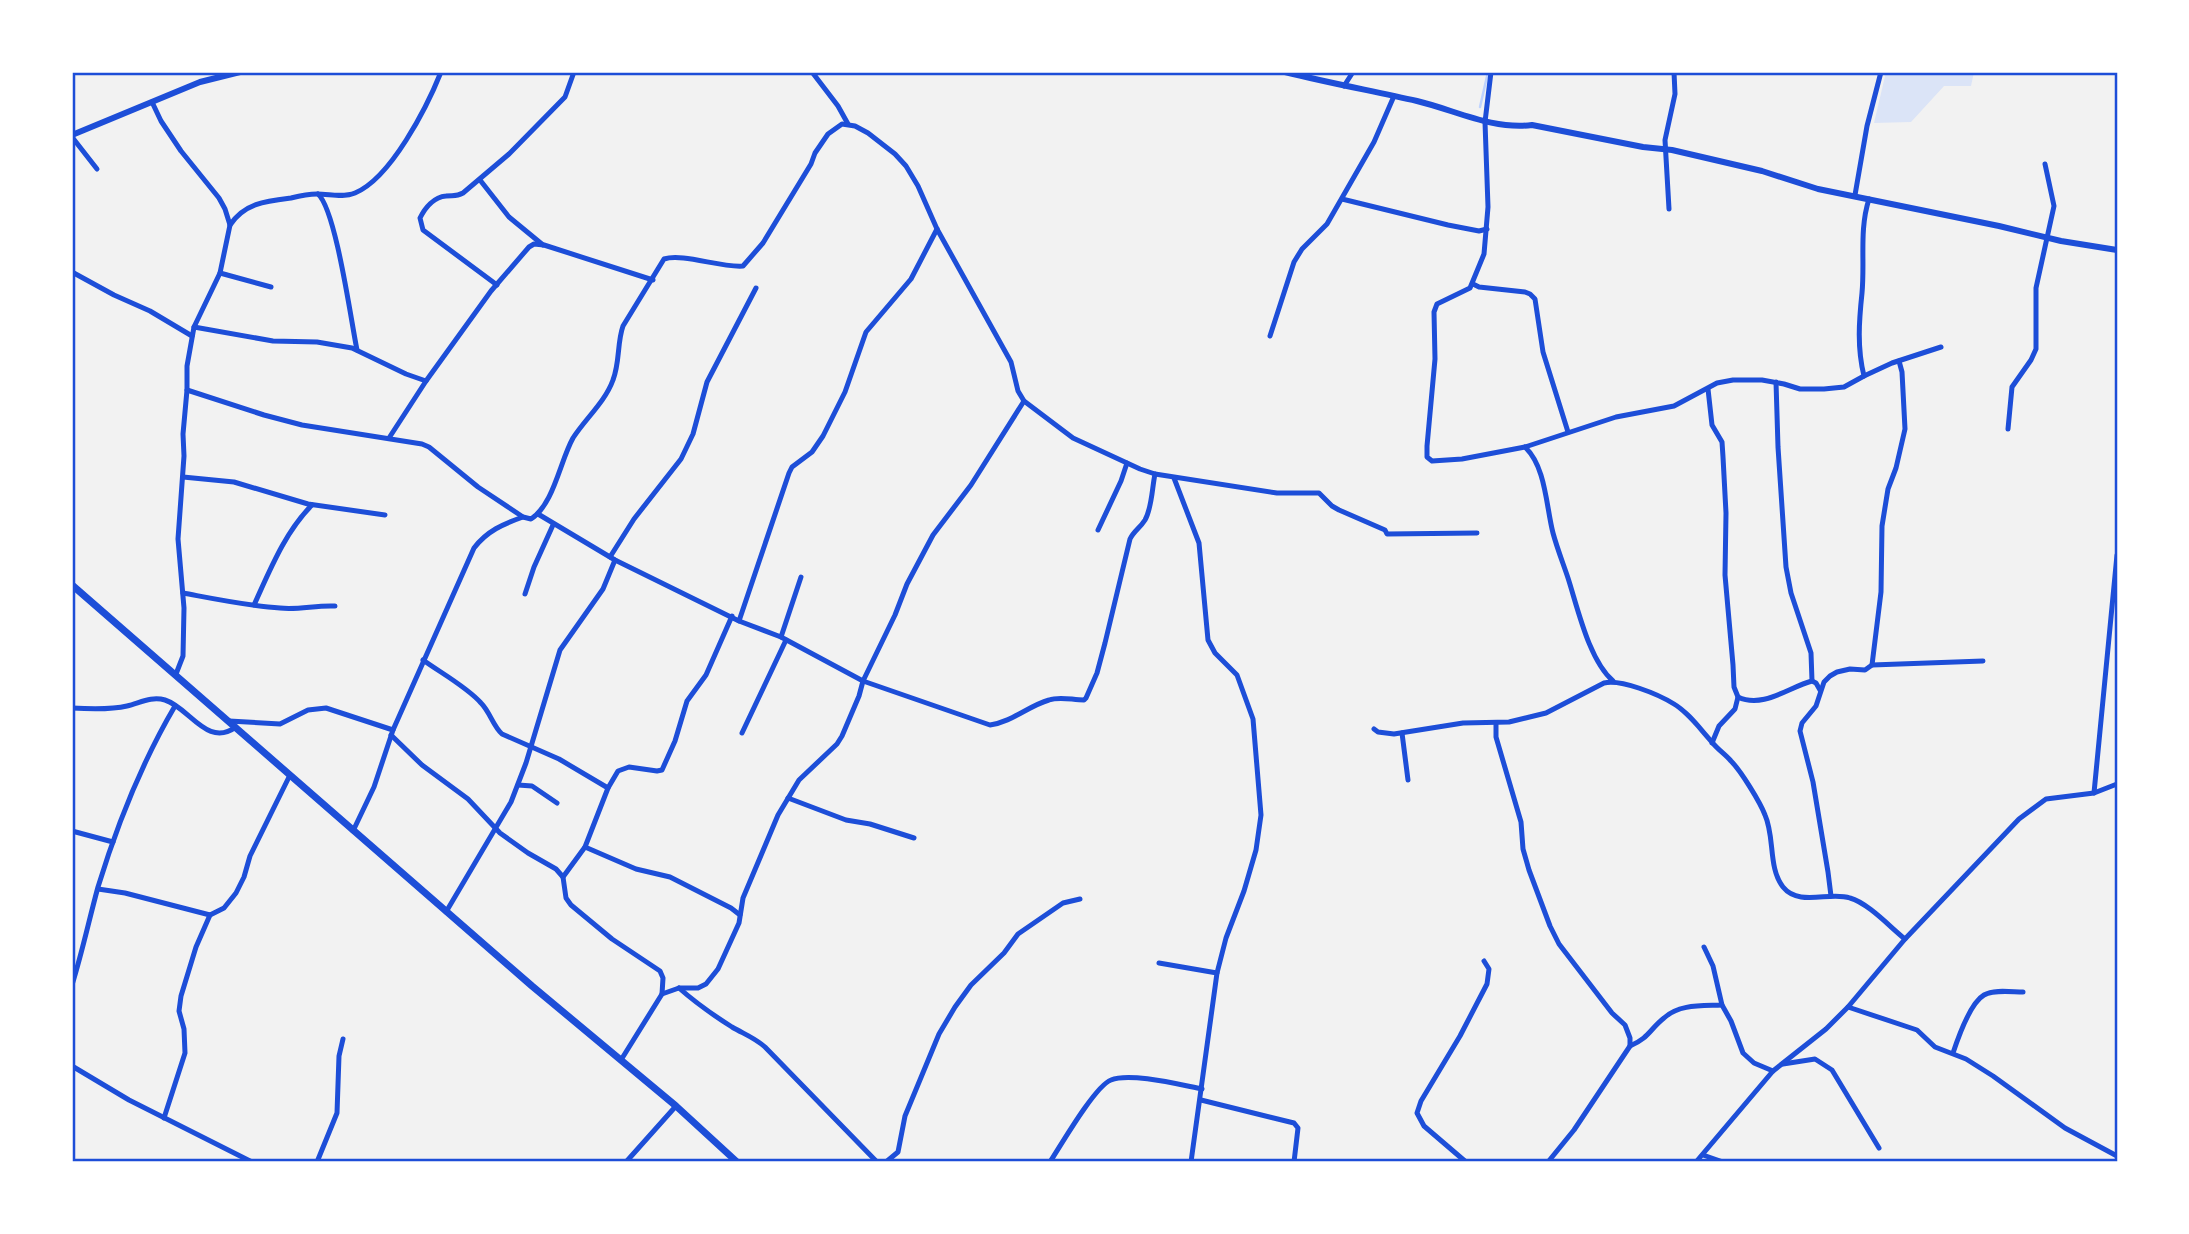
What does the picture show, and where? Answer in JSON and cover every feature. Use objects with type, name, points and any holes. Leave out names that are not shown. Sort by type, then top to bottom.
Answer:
[{"type":"main road","points":[[72,585],[446,912],[676,1106],[737,1162]]},
{"type":"street","points":[[97,169],[72,136],[200,82],[240,72]]},
{"type":"street","points":[[176,674],[183,656],[183,593],[178,539],[186,376],[191,336],[220,273],[230,225],[237,215],[260,202],[317,194],[348,195],[366,186],[387,165],[414,128],[441,72]]},
{"type":"street","points":[[497,285],[423,230],[420,223],[422,213],[443,196],[457,196],[509,154],[565,97],[574,72]]},
{"type":"street","points":[[812,72],[848,124]]},
{"type":"street","points":[[1289,72],[1394,96],[1485,122],[1532,125],[1643,148],[1666,150],[1762,171],[1818,189],[2117,250]]},
{"type":"street","points":[[1344,86],[1353,72]]},
{"type":"street","points":[[1491,72],[1485,122],[1487,229],[1484,254],[1473,284],[1464,292],[1437,304],[1434,312],[1436,359],[1432,375],[1427,457],[1432,461],[1462,459],[1525,447],[1616,417],[1674,406],[1717,383],[1733,380],[1776,382],[1800,389],[1844,387],[1899,361],[1941,347]]},
{"type":"street","points":[[1669,209],[1665,140],[1675,94],[1674,72]]},
{"type":"street","points":[[1855,195],[1867,126],[1881,72]]},
{"type":"street","points":[[1270,337],[1294,262],[1302,249],[1327,224],[1374,142],[1394,96]]},
{"type":"street","points":[[152,102],[181,151],[219,198],[230,225]]},
{"type":"street","points":[[187,390],[302,425],[422,444],[478,487],[523,517],[531,519],[538,514],[553,486],[572,440],[608,390],[617,367],[620,334],[664,259],[671,257],[739,266],[746,263],[763,243],[828,134],[842,124],[848,124],[868,133],[906,166],[926,201],[937,229],[1011,362],[1018,391],[1024,401],[1073,438],[1155,474],[1277,494],[1319,493],[1332,506],[1385,530],[1387,534],[1477,533]]},
{"type":"street","points":[[2008,429],[2012,387],[2036,349],[2036,288],[2054,205],[2045,164]]},
{"type":"street","points":[[480,180],[509,217],[544,245]]},
{"type":"street","points":[[317,194],[322,198],[333,227],[357,350]]},
{"type":"street","points":[[1342,199],[1448,225],[1479,231],[1487,229]]},
{"type":"street","points":[[1864,376],[1858,310],[1862,292],[1864,215],[1869,199]]},
{"type":"street","points":[[739,621],[792,467],[812,452],[823,436],[845,392],[870,325],[911,279],[937,229]]},
{"type":"street","points":[[389,438],[426,381],[497,285],[534,244],[653,280]]},
{"type":"street","points":[[72,272],[150,311],[191,336]]},
{"type":"street","points":[[220,273],[271,286]]},
{"type":"street","points":[[1473,284],[1525,292],[1535,299],[1543,352],[1568,432]]},
{"type":"street","points":[[446,912],[496,829],[518,785],[560,650],[603,589],[612,558],[634,519],[681,459],[697,422],[707,382],[756,288]]},
{"type":"street","points":[[194,327],[273,341],[317,342],[357,350],[426,381]]},
{"type":"street","points":[[1872,665],[1881,592],[1882,526],[1888,489],[1905,429],[1899,361]]},
{"type":"street","points":[[1776,382],[1777,447],[1786,567],[1799,621],[1811,653],[1812,681]]},
{"type":"street","points":[[1708,389],[1712,425],[1721,442],[1723,457],[1725,575],[1732,678],[1738,697],[1735,709],[1719,726],[1712,743]]},
{"type":"street","points":[[662,994],[679,988],[698,988],[706,984],[718,969],[739,923],[743,898],[778,816],[799,780],[842,736],[863,681],[907,584],[933,535],[976,476],[1024,401]]},
{"type":"street","points":[[1525,447],[1536,463],[1554,535],[1588,635],[1600,666],[1613,681]]},
{"type":"street","points":[[1098,530],[1127,463]]},
{"type":"street","points":[[538,514],[612,558],[739,621],[783,638],[863,681],[990,725],[1047,701],[1064,698],[1084,701],[1100,663],[1130,539],[1148,513],[1155,474]]},
{"type":"street","points":[[183,477],[247,485],[312,505],[384,515]]},
{"type":"street","points":[[1174,478],[1199,543],[1206,635],[1215,653],[1237,675],[1253,719],[1261,815],[1247,881],[1226,938],[1217,973],[1191,1162]]},
{"type":"street","points":[[254,605],[288,537],[301,516],[312,505]]},
{"type":"street","points":[[353,831],[374,787],[392,732],[474,548],[494,529],[523,517]]},
{"type":"street","points":[[525,594],[554,524]]},
{"type":"street","points":[[2094,793],[2117,555]]},
{"type":"street","points":[[742,733],[783,638],[801,577]]},
{"type":"street","points":[[183,593],[236,604],[279,608],[335,606]]},
{"type":"street","points":[[563,877],[585,848],[608,788],[618,771],[629,766],[662,770],[675,741],[687,701],[706,676],[732,616]]},
{"type":"street","points":[[423,660],[479,700],[499,732],[559,759],[608,788]]},
{"type":"street","points":[[1831,896],[1813,782],[1800,732],[1802,723],[1816,706],[1824,682],[1837,672],[1865,670],[1872,665],[1983,661]]},
{"type":"street","points":[[1374,729],[1384,734],[1463,723],[1496,723],[1546,713],[1604,683],[1613,681],[1631,686],[1674,704],[1734,763],[1765,814],[1777,874],[1783,887],[1791,894],[1802,897],[1852,898],[1905,939]]},
{"type":"street","points":[[1812,681],[1820,690]]},
{"type":"street","points":[[1738,697],[1743,700],[1775,696],[1812,681]]},
{"type":"street","points":[[72,708],[127,707],[148,699],[166,700],[214,733],[222,734],[236,727]]},
{"type":"street","points":[[72,985],[98,889],[126,805],[162,727],[175,706]]},
{"type":"street","points":[[229,721],[280,724],[309,710],[326,708],[392,732],[422,765],[468,799],[496,829],[528,853],[556,869],[563,877],[566,898],[571,905],[612,939],[660,971],[663,978],[662,994],[621,1060]]},
{"type":"street","points":[[1496,723],[1496,737],[1521,822],[1526,860],[1535,890],[1559,944],[1612,1013],[1625,1025],[1630,1045]]},
{"type":"street","points":[[1402,733],[1408,780]]},
{"type":"street","points":[[164,1118],[185,1058],[184,1029],[178,1011],[196,947],[210,915],[224,908],[236,893],[250,856],[290,775]]},
{"type":"street","points":[[1696,1162],[1773,1071],[1826,1029],[1848,1007],[1905,939],[1998,839],[2046,799],[2094,793],[2117,784]]},
{"type":"street","points":[[518,785],[532,786],[558,803]]},
{"type":"street","points":[[788,798],[839,817],[914,838]]},
{"type":"street","points":[[72,831],[113,842]]},
{"type":"street","points":[[585,848],[636,869],[678,880],[740,915]]},
{"type":"street","points":[[98,889],[125,893],[210,915]]},
{"type":"street","points":[[886,1162],[898,1152],[905,1116],[939,1034],[971,985],[1004,953],[1018,934],[1063,903],[1080,899]]},
{"type":"street","points":[[1704,947],[1713,966],[1722,1005],[1743,1053],[1773,1071]]},
{"type":"street","points":[[1466,1162],[1424,1126],[1417,1113],[1421,1101],[1487,984],[1489,969],[1484,961]]},
{"type":"street","points":[[1159,963],[1217,973]]},
{"type":"street","points":[[679,988],[699,1006],[753,1037],[765,1047],[877,1162]]},
{"type":"street","points":[[1953,1053],[1967,1020],[1982,996],[1989,993],[2022,992]]},
{"type":"street","points":[[1548,1162],[1574,1130],[1630,1045],[1649,1035],[1663,1018],[1676,1009],[1722,1005]]},
{"type":"street","points":[[1848,1007],[1917,1030],[1935,1046],[1993,1076],[2065,1128],[2117,1156]]},
{"type":"street","points":[[317,1162],[337,1113],[339,1056],[343,1039]]},
{"type":"street","points":[[1782,1064],[1815,1059],[1832,1070],[1879,1148]]},
{"type":"street","points":[[72,1066],[129,1100],[252,1162]]},
{"type":"street","points":[[1050,1162],[1095,1095],[1108,1081],[1120,1078],[1144,1079],[1202,1089]]},
{"type":"street","points":[[1201,1100],[1294,1123],[1298,1128],[1294,1162]]},
{"type":"street","points":[[626,1162],[676,1106]]},
{"type":"street","points":[[1703,1154],[1723,1162]]},
{"type":"shaded area","points":[[1886,72],[1974,72],[1971,86],[1944,86],[1911,122],[1874,123]]},
{"type":"waterway","points":[[1480,107],[1488,72]]}]
